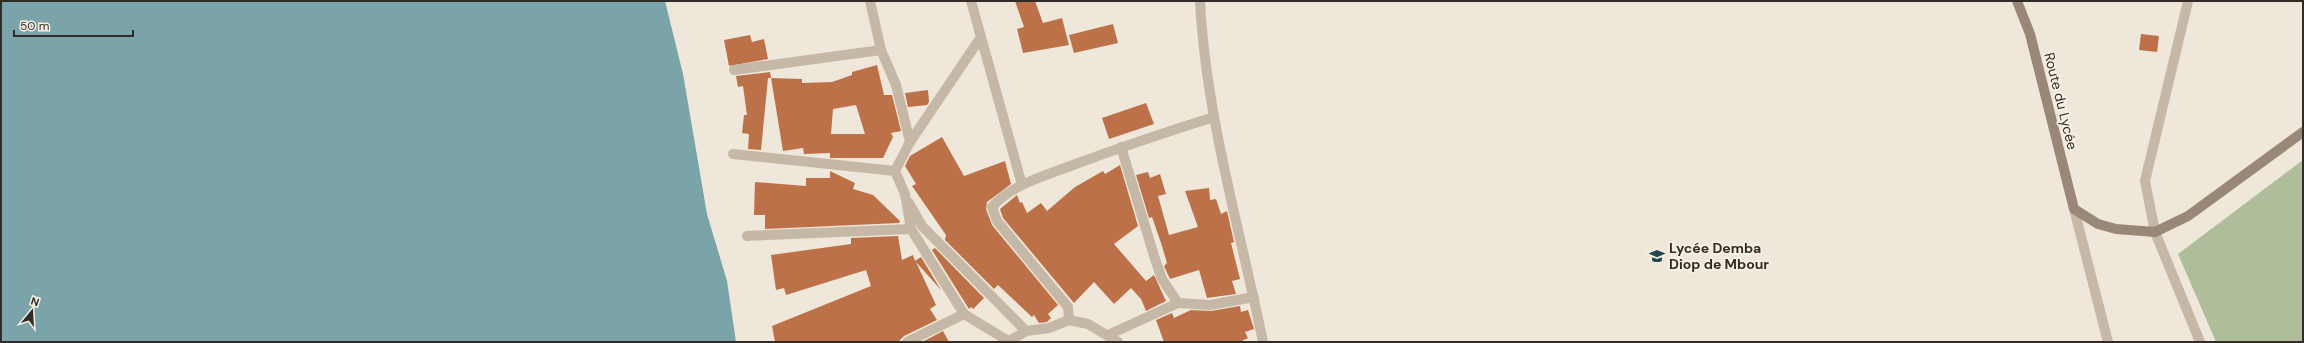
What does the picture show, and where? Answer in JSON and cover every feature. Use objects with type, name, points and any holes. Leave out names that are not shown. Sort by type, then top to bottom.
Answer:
[{"type":"main road","name":"Route du Lycée","points":[[2017,1],[2030,34],[2074,209]]},
{"type":"main road","points":[[2074,209],[2104,225],[2116,229],[2154,232],[2188,216],[2303,132]]},
{"type":"street","points":[[870,1],[880,50],[896,85],[910,142]]},
{"type":"street","points":[[971,1],[1022,184]]},
{"type":"street","points":[[1200,1],[1202,30],[1214,117],[1263,342]]},
{"type":"street","points":[[2188,1],[2145,181],[2154,232],[2200,342]]},
{"type":"street","points":[[895,171],[910,142],[981,37]]},
{"type":"street","points":[[734,70],[880,50]]},
{"type":"street","points":[[1069,320],[1068,307],[997,221],[992,207],[998,200],[1022,184],[1122,147],[1214,117]]},
{"type":"street","points":[[1122,147],[1154,259],[1162,278],[1178,303]]},
{"type":"street","points":[[733,154],[895,171]]},
{"type":"street","points":[[895,171],[922,226],[1026,331]]},
{"type":"street","points":[[905,194],[911,229],[964,314],[1009,342],[1026,331],[1049,328],[1069,320],[1088,324],[1118,342]]},
{"type":"street","points":[[2074,209],[2108,342]]},
{"type":"street","points":[[747,236],[911,229]]},
{"type":"street","points":[[1108,335],[1178,303],[1210,305],[1254,297]]},
{"type":"street","points":[[907,342],[964,314]]},
{"type":"green space","points":[[2303,160],[2303,342],[2216,342],[2178,254]]},
{"type":"water","points":[[1,1],[665,1],[683,74],[707,214],[727,281],[736,342],[1,342]]},
{"type":"building","points":[[1015,1],[1035,1],[1043,23],[1062,18],[1069,45],[1023,53],[1017,29],[1024,27]]},
{"type":"building","points":[[1113,24],[1118,43],[1074,53],[1069,35]]},
{"type":"building","points":[[2141,34],[2159,36],[2157,52],[2139,50]]},
{"type":"building","points":[[750,35],[752,42],[764,39],[768,59],[729,66],[724,40]]},
{"type":"building","points":[[877,65],[884,95],[892,95],[901,131],[891,133],[893,137],[883,158],[830,158],[830,153],[804,154],[803,148],[783,151],[771,78],[802,79],[802,83],[832,82],[852,75],[852,72]],"holes":[[[856,105],[865,134],[831,134],[833,109]]]},
{"type":"building","points":[[770,72],[771,78],[768,78],[761,150],[748,149],[749,134],[742,133],[744,115],[747,115],[743,86],[738,87],[736,76]]},
{"type":"building","points":[[928,90],[929,102],[927,105],[908,107],[905,93]]},
{"type":"building","points":[[1146,103],[1154,124],[1109,139],[1102,118]]},
{"type":"building","points":[[942,137],[964,176],[1005,161],[1011,184],[987,202],[986,209],[992,225],[1058,305],[1048,314],[1051,318],[1047,322],[1039,323],[1034,315],[1032,317],[998,285],[994,289],[945,240],[946,235],[912,186],[916,184],[905,166],[910,156]]},
{"type":"building","points":[[1120,165],[1138,226],[1114,244],[1146,281],[1154,275],[1166,301],[1146,311],[1141,299],[1131,288],[1114,304],[1094,282],[1074,303],[1003,218],[1000,209],[1017,195],[1020,203],[1022,202],[1027,213],[1041,203],[1047,211],[1075,187],[1103,171],[1105,174]]},
{"type":"building","points":[[830,171],[855,183],[853,189],[873,195],[900,221],[899,223],[765,229],[765,215],[754,215],[755,182],[806,186],[806,178],[830,178]]},
{"type":"building","points":[[1148,172],[1150,178],[1160,174],[1166,194],[1158,196],[1169,235],[1198,227],[1185,191],[1209,188],[1210,200],[1216,199],[1221,214],[1227,211],[1234,242],[1231,243],[1240,279],[1232,281],[1236,294],[1207,298],[1199,270],[1170,279],[1164,266],[1167,263],[1161,243],[1152,217],[1149,218],[1136,175]]},
{"type":"building","points":[[898,236],[902,260],[913,255],[915,261],[921,257],[941,290],[916,262],[936,305],[930,309],[937,320],[904,336],[898,342],[775,342],[772,326],[871,286],[866,270],[786,295],[784,288],[776,290],[771,255],[851,244],[851,238]]},
{"type":"building","points":[[935,248],[984,298],[973,309],[971,307],[969,309],[932,250]]},
{"type":"building","points":[[1240,306],[1241,312],[1248,310],[1254,329],[1245,332],[1248,338],[1240,342],[1164,342],[1156,320],[1172,313],[1174,318],[1191,310],[1211,311]]},
{"type":"building","points":[[943,331],[949,342],[924,341]]},
{"type":"place","name":"Lycée Demba Diop de Mbour","points":[[1657,256]]}]
